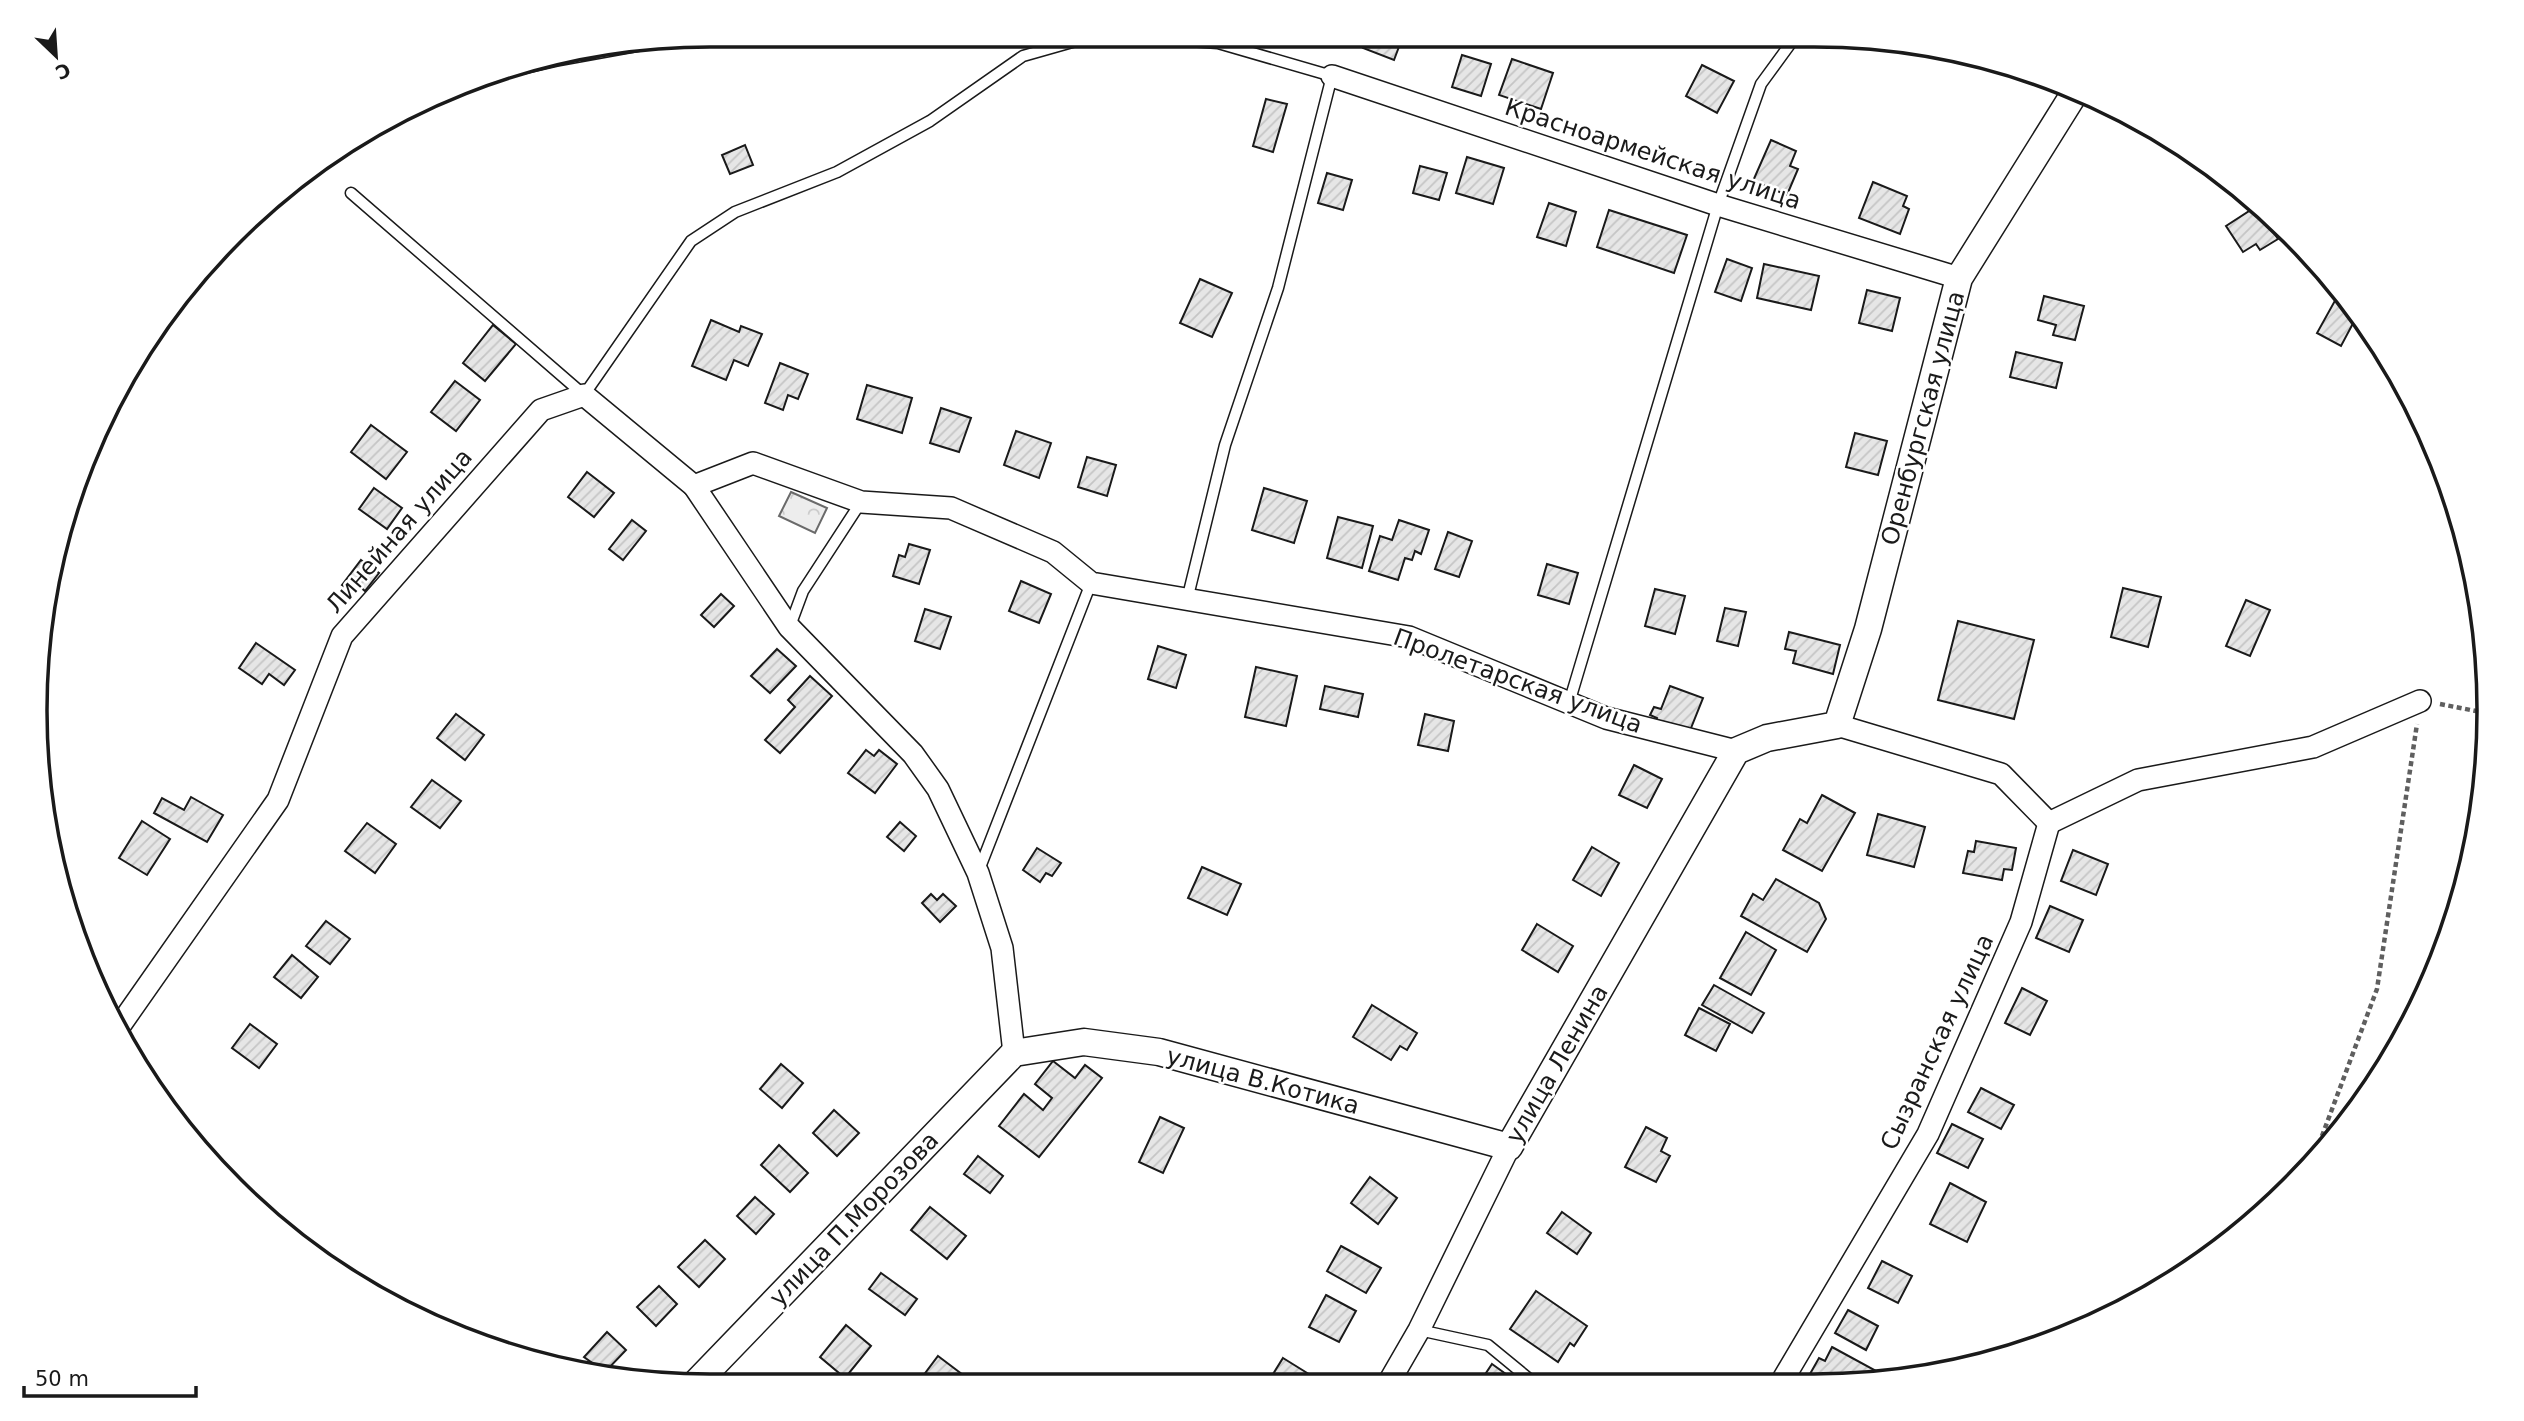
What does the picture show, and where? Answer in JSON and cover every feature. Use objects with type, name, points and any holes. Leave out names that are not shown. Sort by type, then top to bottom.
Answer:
[{"type":"street","name":"Красноармейская улица","points":[[1332,76],[1718,205],[1959,278]]},
{"type":"street","name":"Оренбургская улица","points":[[1837,725],[1868,629],[1959,278],[2071,100]]},
{"type":"street","points":[[584,396],[694,486],[789,627],[913,754],[938,789],[978,873],[1002,948],[1014,1053]]},
{"type":"street","name":"Линейная улица","points":[[124,1019],[278,800],[342,636],[541,410],[584,396]]},
{"type":"street","points":[[694,486],[753,463],[861,502],[951,508],[1054,552],[1090,583]]},
{"type":"street","name":"Пролетарская улица","points":[[1090,583],[1409,637],[1606,718],[1736,751]]},
{"type":"street","points":[[1736,751],[1767,738],[1837,725],[2001,774],[2049,823],[2138,780],[2313,747],[2420,701]]},
{"type":"street","name":"улица Ленина","points":[[1394,1374],[1419,1329],[1509,1147],[1736,751]]},
{"type":"street","name":"Сызранская улица","points":[[1786,1374],[1928,1135],[2021,922],[2049,823]]},
{"type":"street","name":"улица В.Котика","points":[[1014,1053],[1084,1042],[1158,1052],[1509,1147]]},
{"type":"street","name":"улица П.Морозова","points":[[706,1374],[1014,1053]]},
{"type":"lane","points":[[351,193],[584,396],[691,241],[735,212],[837,172],[930,121],[1023,56],[1056,47]]},
{"type":"lane","points":[[1187,601],[1225,445],[1278,288],[1332,76],[1232,47]]},
{"type":"lane","points":[[1569,703],[1718,205],[1760,84],[1788,47]]},
{"type":"lane","points":[[789,627],[803,591],[861,502]]},
{"type":"lane","points":[[978,873],[1090,583]]},
{"type":"lane","points":[[1419,1329],[1488,1345],[1523,1374]]},
{"type":"path","points":[[2322,1136],[2377,989],[2420,701],[2477,711]]},
{"type":"green space","points":[[791,492],[827,508],[815,533],[779,516]]},
{"type":"building","points":[[1363,47],[1399,47],[1394,60]]},
{"type":"building","points":[[1462,55],[1491,64],[1481,96],[1452,87]]},
{"type":"building","points":[[1512,59],[1553,73],[1541,109],[1499,95]]},
{"type":"building","points":[[1702,65],[1734,81],[1717,113],[1686,96]]},
{"type":"building","points":[[1266,99],[1287,104],[1273,152],[1253,146]]},
{"type":"building","points":[[1771,140],[1796,151],[1790,166],[1798,169],[1787,195],[1753,181]]},
{"type":"building","points":[[745,145],[753,165],[730,174],[722,155]]},
{"type":"building","points":[[1467,157],[1504,168],[1493,204],[1456,193]]},
{"type":"building","points":[[1420,166],[1447,173],[1439,200],[1413,193]]},
{"type":"building","points":[[1327,173],[1352,180],[1343,210],[1318,203]]},
{"type":"building","points":[[1873,182],[1907,196],[1903,206],[1909,209],[1900,234],[1859,218]]},
{"type":"building","points":[[1549,203],[1576,212],[1566,246],[1537,237]]},
{"type":"building","points":[[1609,210],[1687,235],[1674,273],[1597,247]]},
{"type":"building","points":[[2250,211],[2278,239],[2260,250],[2256,244],[2243,252],[2226,226]]},
{"type":"building","points":[[1727,259],[1752,268],[1741,301],[1715,292]]},
{"type":"building","points":[[1764,264],[1819,276],[1811,310],[1757,298]]},
{"type":"building","points":[[1200,279],[1232,293],[1212,337],[1180,323]]},
{"type":"building","points":[[1867,290],[1900,298],[1892,331],[1859,323]]},
{"type":"building","points":[[2044,296],[2084,306],[2075,340],[2053,335],[2056,325],[2038,320]]},
{"type":"building","points":[[2335,301],[2352,324],[2341,346],[2317,333]]},
{"type":"building","points":[[711,320],[739,332],[741,326],[762,334],[748,366],[734,360],[726,380],[692,366]]},
{"type":"building","points":[[493,325],[516,344],[485,381],[463,363]]},
{"type":"building","points":[[2016,352],[2062,363],[2056,388],[2010,377]]},
{"type":"building","points":[[780,363],[808,374],[798,399],[788,395],[783,410],[765,403]]},
{"type":"building","points":[[455,381],[480,400],[456,431],[431,412]]},
{"type":"building","points":[[867,385],[912,398],[902,433],[857,419]]},
{"type":"building","points":[[941,408],[971,418],[959,452],[930,443]]},
{"type":"building","points":[[371,425],[407,452],[386,479],[351,452]]},
{"type":"building","points":[[1016,431],[1051,443],[1039,478],[1004,465]]},
{"type":"building","points":[[1855,433],[1887,441],[1878,475],[1846,467]]},
{"type":"building","points":[[1087,457],[1116,465],[1107,496],[1078,487]]},
{"type":"building","points":[[587,472],[614,493],[594,517],[568,497]]},
{"type":"building","points":[[374,488],[402,508],[387,529],[359,509]]},
{"type":"building","points":[[1264,488],[1307,501],[1294,543],[1252,530]]},
{"type":"building","points":[[1338,517],[1373,526],[1362,568],[1327,558]]},
{"type":"building","points":[[632,520],[646,531],[623,560],[609,549]]},
{"type":"building","points":[[1399,520],[1429,530],[1421,554],[1415,551],[1412,560],[1405,558],[1398,580],[1369,571],[1380,536],[1392,540]]},
{"type":"building","points":[[1448,532],[1472,541],[1459,577],[1435,569]]},
{"type":"building","points":[[909,544],[930,550],[919,584],[893,576],[899,555],[905,557]]},
{"type":"building","points":[[361,560],[379,573],[365,591],[359,586],[354,593],[342,585]]},
{"type":"building","points":[[1547,564],[1578,573],[1569,604],[1538,595]]},
{"type":"building","points":[[1021,581],[1051,594],[1039,623],[1009,611]]},
{"type":"building","points":[[2123,588],[2161,597],[2148,647],[2111,637]]},
{"type":"building","points":[[1655,589],[1685,596],[1675,634],[1645,626]]},
{"type":"building","points":[[721,594],[734,606],[714,627],[701,615]]},
{"type":"building","points":[[2246,600],[2270,610],[2250,656],[2226,646]]},
{"type":"building","points":[[1725,608],[1746,612],[1738,646],[1717,641]]},
{"type":"building","points":[[925,609],[951,617],[940,649],[915,641]]},
{"type":"building","points":[[1958,621],[2034,640],[2014,719],[1938,700]]},
{"type":"building","points":[[1789,632],[1840,645],[1833,674],[1793,663],[1796,651],[1785,649]]},
{"type":"building","points":[[256,643],[295,670],[284,685],[269,674],[262,684],[239,668]]},
{"type":"building","points":[[1158,646],[1186,655],[1176,688],[1148,679]]},
{"type":"building","points":[[777,649],[796,666],[770,693],[751,676]]},
{"type":"building","points":[[1256,667],[1297,676],[1286,726],[1245,717]]},
{"type":"building","points":[[810,676],[832,696],[780,753],[765,740],[795,707],[788,700]]},
{"type":"building","points":[[1325,686],[1363,694],[1358,717],[1320,709]]},
{"type":"building","points":[[1670,686],[1703,698],[1689,733],[1656,721],[1657,718],[1650,715],[1654,707],[1661,709]]},
{"type":"building","points":[[456,714],[484,735],[465,760],[437,738]]},
{"type":"building","points":[[1425,714],[1454,721],[1448,751],[1418,745]]},
{"type":"building","points":[[866,750],[874,756],[879,750],[897,764],[875,793],[848,773]]},
{"type":"building","points":[[1634,765],[1662,779],[1647,808],[1619,795]]},
{"type":"building","points":[[432,780],[461,801],[440,828],[411,807]]},
{"type":"building","points":[[1822,795],[1855,813],[1822,871],[1783,850],[1800,819],[1807,823]]},
{"type":"building","points":[[191,797],[223,815],[207,842],[154,813],[162,798],[184,810]]},
{"type":"building","points":[[1878,814],[1925,827],[1914,867],[1867,855]]},
{"type":"building","points":[[142,821],[170,839],[147,875],[119,858]]},
{"type":"building","points":[[900,822],[916,836],[904,851],[887,837]]},
{"type":"building","points":[[367,823],[396,844],[375,873],[345,851]]},
{"type":"building","points":[[1976,841],[2016,848],[2012,870],[2004,869],[2002,880],[1963,873],[1968,851],[1974,852]]},
{"type":"building","points":[[1592,847],[1619,863],[1601,896],[1573,880]]},
{"type":"building","points":[[1037,848],[1061,863],[1052,876],[1046,873],[1040,882],[1023,870]]},
{"type":"building","points":[[2073,850],[2108,864],[2096,895],[2061,881]]},
{"type":"building","points":[[1202,867],[1241,884],[1227,915],[1188,898]]},
{"type":"building","points":[[1776,879],[1819,903],[1826,919],[1807,952],[1741,916],[1753,894],[1763,900]]},
{"type":"building","points":[[931,894],[937,900],[943,894],[956,906],[940,922],[922,903]]},
{"type":"building","points":[[2050,906],[2083,920],[2069,952],[2036,938]]},
{"type":"building","points":[[326,921],[350,939],[330,964],[306,946]]},
{"type":"building","points":[[1537,924],[1573,946],[1558,972],[1522,950]]},
{"type":"building","points":[[1746,932],[1776,950],[1751,995],[1720,978]]},
{"type":"building","points":[[292,955],[318,977],[301,998],[274,977]]},
{"type":"building","points":[[1714,985],[1764,1013],[1752,1033],[1702,1005]]},
{"type":"building","points":[[2022,988],[2047,1001],[2030,1035],[2005,1023]]},
{"type":"building","points":[[1372,1005],[1417,1033],[1407,1050],[1400,1046],[1391,1060],[1353,1037]]},
{"type":"building","points":[[1699,1008],[1730,1024],[1716,1051],[1685,1035]]},
{"type":"building","points":[[250,1024],[277,1044],[259,1068],[232,1048]]},
{"type":"building","points":[[1053,1061],[1075,1078],[1085,1065],[1102,1078],[1039,1157],[999,1126],[1024,1094],[1043,1110],[1052,1098],[1035,1084]]},
{"type":"building","points":[[781,1064],[803,1083],[782,1108],[760,1089]]},
{"type":"building","points":[[1981,1088],[2014,1105],[2001,1129],[1968,1112]]},
{"type":"building","points":[[834,1110],[859,1133],[837,1156],[813,1133]]},
{"type":"building","points":[[1160,1117],[1184,1128],[1163,1173],[1139,1162]]},
{"type":"building","points":[[1952,1124],[1983,1139],[1968,1168],[1937,1153]]},
{"type":"building","points":[[1646,1127],[1667,1138],[1661,1151],[1670,1156],[1656,1182],[1625,1167]]},
{"type":"building","points":[[779,1145],[808,1173],[790,1192],[761,1165]]},
{"type":"building","points":[[978,1156],[1003,1176],[990,1193],[964,1174]]},
{"type":"building","points":[[1370,1177],[1397,1198],[1378,1224],[1351,1203]]},
{"type":"building","points":[[1950,1183],[1986,1202],[1967,1242],[1930,1224]]},
{"type":"building","points":[[755,1197],[774,1214],[756,1234],[737,1216]]},
{"type":"building","points":[[930,1207],[966,1236],[947,1259],[911,1230]]},
{"type":"building","points":[[1562,1212],[1591,1233],[1577,1254],[1547,1233]]},
{"type":"building","points":[[705,1240],[725,1259],[699,1287],[678,1267]]},
{"type":"building","points":[[1341,1246],[1381,1268],[1366,1293],[1327,1271]]},
{"type":"building","points":[[1882,1261],[1912,1276],[1898,1303],[1868,1288]]},
{"type":"building","points":[[881,1273],[917,1299],[905,1315],[869,1289]]},
{"type":"building","points":[[659,1286],[677,1304],[656,1326],[637,1307]]},
{"type":"building","points":[[1536,1291],[1587,1326],[1574,1346],[1570,1343],[1558,1362],[1510,1329]]},
{"type":"building","points":[[1326,1295],[1356,1311],[1339,1342],[1309,1327]]},
{"type":"building","points":[[1848,1310],[1878,1326],[1866,1350],[1835,1333]]},
{"type":"building","points":[[846,1325],[871,1346],[848,1374],[840,1374],[820,1357]]},
{"type":"building","points":[[607,1332],[626,1350],[611,1366],[592,1363],[584,1357]]},
{"type":"building","points":[[1832,1347],[1875,1370],[1810,1374],[1819,1358],[1825,1361]]},
{"type":"building","points":[[938,1356],[962,1374],[924,1374]]},
{"type":"building","points":[[1283,1358],[1309,1374],[1273,1374]]},
{"type":"building","points":[[1492,1364],[1506,1374],[1485,1374]]}]
